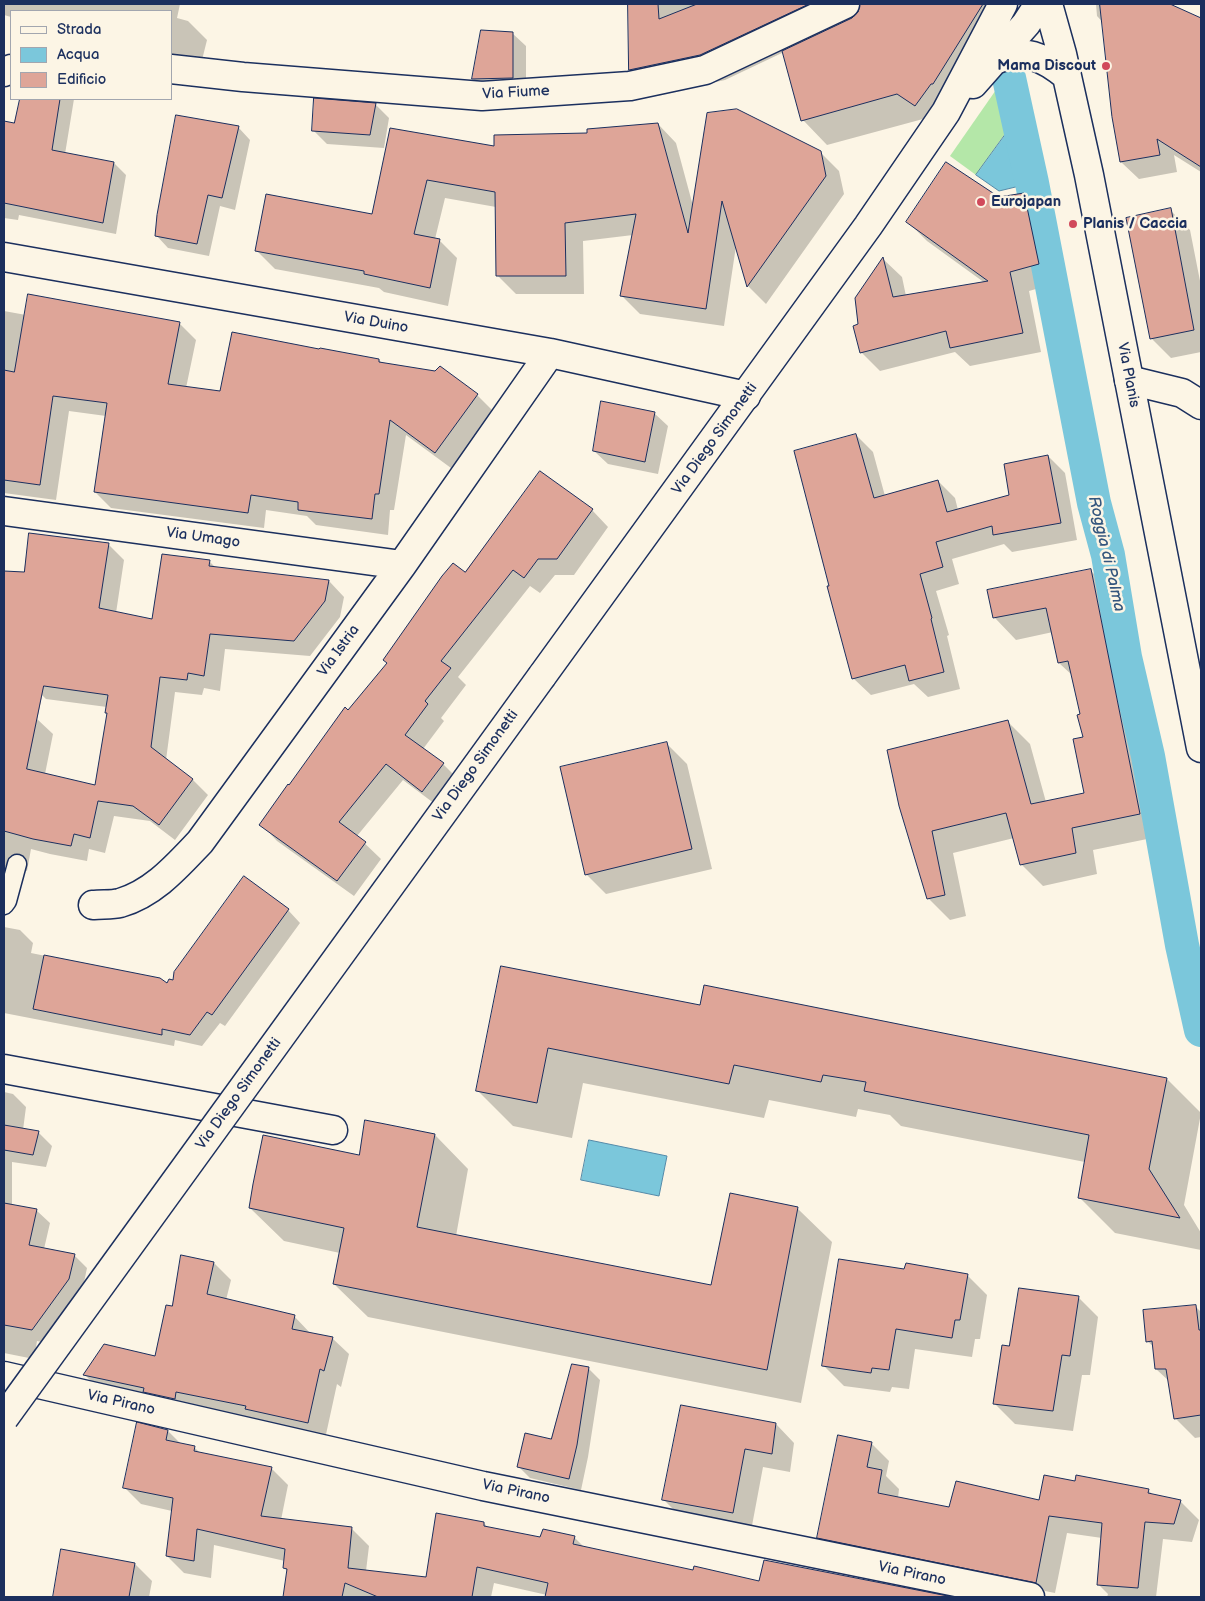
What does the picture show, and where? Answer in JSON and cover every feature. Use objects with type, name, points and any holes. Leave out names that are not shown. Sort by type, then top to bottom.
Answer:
[{"type":"street","name":"Via Fiume","points":[[172,69],[243,77],[482,96],[630,86],[704,70],[844,4]]},
{"type":"street","name":"Via Diego Simonetti","points":[[4,1418],[868,226],[946,112],[1003,4]]},
{"type":"street","name":"Via Diego Simonetti","points":[[946,112],[995,60],[1026,24],[1039,4]]},
{"type":"street","name":"Via Planis","points":[[1048,4],[1067,76],[1089,175],[1201,748]]},
{"type":"street","points":[[995,60],[1002,56],[1020,54],[1039,56],[1067,76]]},
{"type":"street","name":"Via Duino","points":[[4,257],[550,353],[746,396]]},
{"type":"street","name":"Via Istria","points":[[93,905],[120,903],[150,889],[176,867],[200,842],[402,564],[550,353]]},
{"type":"street","points":[[1129,380],[1182,393],[1201,405]]},
{"type":"street","name":"Via Umago","points":[[4,511],[402,564]]},
{"type":"street","points":[[4,1069],[334,1130]]},
{"type":"street","name":"Via Pirano","points":[[4,1376],[483,1486],[1030,1597]]},
{"type":"lane","points":[[4,905],[7,901],[18,864]]},
{"type":"green space","points":[[998,87],[1009,128],[976,175],[950,156]]},
{"type":"water","points":[[1018,117],[1032,183],[999,191],[976,175]]},
{"type":"water","points":[[589,1140],[667,1156],[659,1196],[581,1180]]},
{"type":"building","points":[[628,4],[658,4],[659,19],[697,4],[809,4],[700,55],[629,70]]},
{"type":"building","points":[[860,4],[983,4],[933,84],[931,84],[915,106],[897,94],[801,121],[782,51],[852,18],[858,12]]},
{"type":"building","points":[[1100,4],[1170,4],[1201,18],[1201,167],[1157,139],[1160,155],[1120,162],[1112,117]]},
{"type":"building","points":[[481,30],[513,32],[513,78],[472,79]]},
{"type":"building","points":[[314,98],[376,103],[370,135],[312,131]]},
{"type":"building","points":[[20,100],[60,100],[52,150],[114,162],[103,223],[4,203],[4,121],[14,123]]},
{"type":"building","points":[[737,109],[821,151],[826,176],[747,287],[722,201],[706,309],[620,296],[636,214],[565,223],[566,276],[496,276],[495,192],[427,180],[414,234],[440,239],[430,288],[364,274],[364,271],[255,251],[266,194],[372,214],[390,128],[494,146],[494,135],[587,133],[587,129],[658,123],[688,233],[707,113]]},
{"type":"building","points":[[176,115],[239,126],[222,198],[208,195],[197,244],[155,236],[157,215]]},
{"type":"building","points":[[946,162],[999,197],[1024,193],[1039,264],[1010,272],[1023,333],[950,348],[946,331],[860,353],[853,326],[858,324],[855,298],[883,257],[893,297],[988,281],[906,222]]},
{"type":"building","points":[[1171,208],[1194,330],[1150,339],[1126,218]]},
{"type":"building","points":[[28,294],[180,322],[168,384],[220,391],[232,332],[379,359],[379,362],[435,371],[440,366],[478,394],[435,453],[390,420],[379,494],[375,494],[372,519],[298,510],[298,502],[251,495],[248,513],[94,492],[107,403],[53,396],[40,485],[4,480],[4,370],[14,372]]},
{"type":"building","points":[[601,401],[655,412],[645,462],[593,451]]},
{"type":"building","points":[[856,434],[874,498],[938,480],[947,512],[1009,495],[1004,464],[1048,455],[1061,523],[993,535],[992,526],[936,542],[943,567],[920,574],[944,672],[909,681],[905,665],[852,679],[794,451]]},
{"type":"building","points":[[540,471],[593,509],[557,559],[538,559],[524,578],[513,570],[441,661],[451,668],[425,701],[428,704],[405,735],[444,763],[422,792],[386,764],[339,822],[366,842],[337,881],[259,825],[345,707],[348,710],[387,663],[383,660],[442,576],[453,563],[465,572]]},
{"type":"building","points":[[29,533],[109,543],[99,608],[152,619],[162,554],[210,560],[209,566],[329,580],[325,601],[294,641],[210,634],[204,676],[188,673],[187,680],[160,677],[151,747],[193,779],[159,825],[133,806],[98,801],[90,838],[74,834],[71,846],[4,831],[4,571],[24,572]],"holes":[[[44,686],[108,695],[105,713],[107,713],[95,785],[27,769]]]},
{"type":"building","points":[[1091,569],[1140,814],[1072,828],[1076,853],[1020,865],[1006,813],[932,831],[945,895],[927,899],[899,806],[887,750],[1008,720],[1031,804],[1084,793],[1073,739],[1083,737],[1077,715],[1080,714],[1068,661],[1058,663],[1046,608],[993,618],[987,590]]},
{"type":"building","points":[[667,742],[692,849],[585,875],[560,767]]},
{"type":"building","points":[[244,876],[289,909],[212,1015],[207,1012],[190,1035],[162,1029],[162,1035],[33,1009],[44,955],[160,978],[167,983],[169,979],[173,980],[174,972]]},
{"type":"building","points":[[501,966],[700,1005],[704,985],[1167,1078],[1149,1169],[1180,1218],[1078,1198],[1089,1135],[864,1091],[866,1082],[823,1075],[821,1082],[734,1065],[729,1084],[548,1048],[537,1103],[476,1091]]},
{"type":"building","points":[[365,1120],[435,1134],[417,1227],[711,1285],[730,1193],[798,1207],[767,1370],[333,1284],[344,1228],[249,1208],[253,1184],[263,1135],[359,1155]]},
{"type":"building","points":[[4,1125],[39,1131],[33,1155],[4,1150]]},
{"type":"building","points":[[4,1203],[37,1209],[29,1245],[75,1254],[69,1279],[32,1330],[4,1325]]},
{"type":"building","points":[[181,1255],[214,1262],[207,1294],[295,1315],[292,1329],[333,1337],[324,1371],[320,1369],[308,1423],[245,1409],[246,1406],[176,1392],[175,1399],[143,1392],[144,1388],[83,1375],[104,1344],[155,1356],[166,1305],[172,1306]]},
{"type":"building","points":[[839,1259],[904,1269],[906,1263],[968,1274],[960,1320],[955,1320],[952,1338],[896,1329],[889,1370],[872,1368],[871,1373],[822,1366]]},
{"type":"building","points":[[1019,1288],[1079,1296],[1070,1356],[1062,1355],[1053,1411],[993,1404],[1002,1345],[1009,1346]]},
{"type":"building","points":[[1196,1305],[1199,1330],[1201,1330],[1201,1415],[1174,1419],[1166,1369],[1155,1369],[1152,1341],[1146,1342],[1143,1310]]},
{"type":"building","points":[[572,1364],[589,1367],[577,1445],[569,1479],[517,1467],[525,1433],[551,1439]]},
{"type":"building","points":[[681,1405],[776,1423],[772,1454],[745,1449],[733,1513],[662,1500]]},
{"type":"building","points":[[137,1422],[168,1430],[166,1440],[195,1446],[194,1451],[272,1467],[261,1516],[352,1527],[348,1568],[426,1577],[436,1513],[484,1522],[484,1526],[540,1537],[543,1529],[575,1536],[573,1544],[693,1570],[694,1566],[759,1581],[764,1560],[953,1597],[545,1597],[548,1583],[477,1567],[472,1597],[378,1597],[345,1583],[342,1597],[283,1597],[287,1569],[283,1568],[285,1549],[197,1529],[194,1561],[166,1556],[173,1498],[123,1488]]},
{"type":"building","points":[[838,1435],[872,1442],[867,1467],[882,1470],[878,1493],[949,1507],[956,1481],[1039,1500],[1044,1475],[1075,1481],[1076,1475],[1149,1489],[1148,1493],[1181,1500],[1174,1524],[1145,1522],[1138,1588],[1097,1585],[1102,1523],[1049,1516],[1036,1583],[817,1538]]},
{"type":"building","points":[[61,1549],[135,1563],[129,1597],[53,1597]]},
{"type":"waterway","name":"Roggia di Palma","points":[[1009,78],[1032,183],[1094,503],[1108,555],[1125,657],[1148,756],[1182,945],[1201,1030]]},
{"type":"place","name":"Mama Discout","points":[[1106,66]]},
{"type":"place","name":"Eurojapan","points":[[981,202]]},
{"type":"place","name":"Planis / Caccia","points":[[1073,224]]}]
